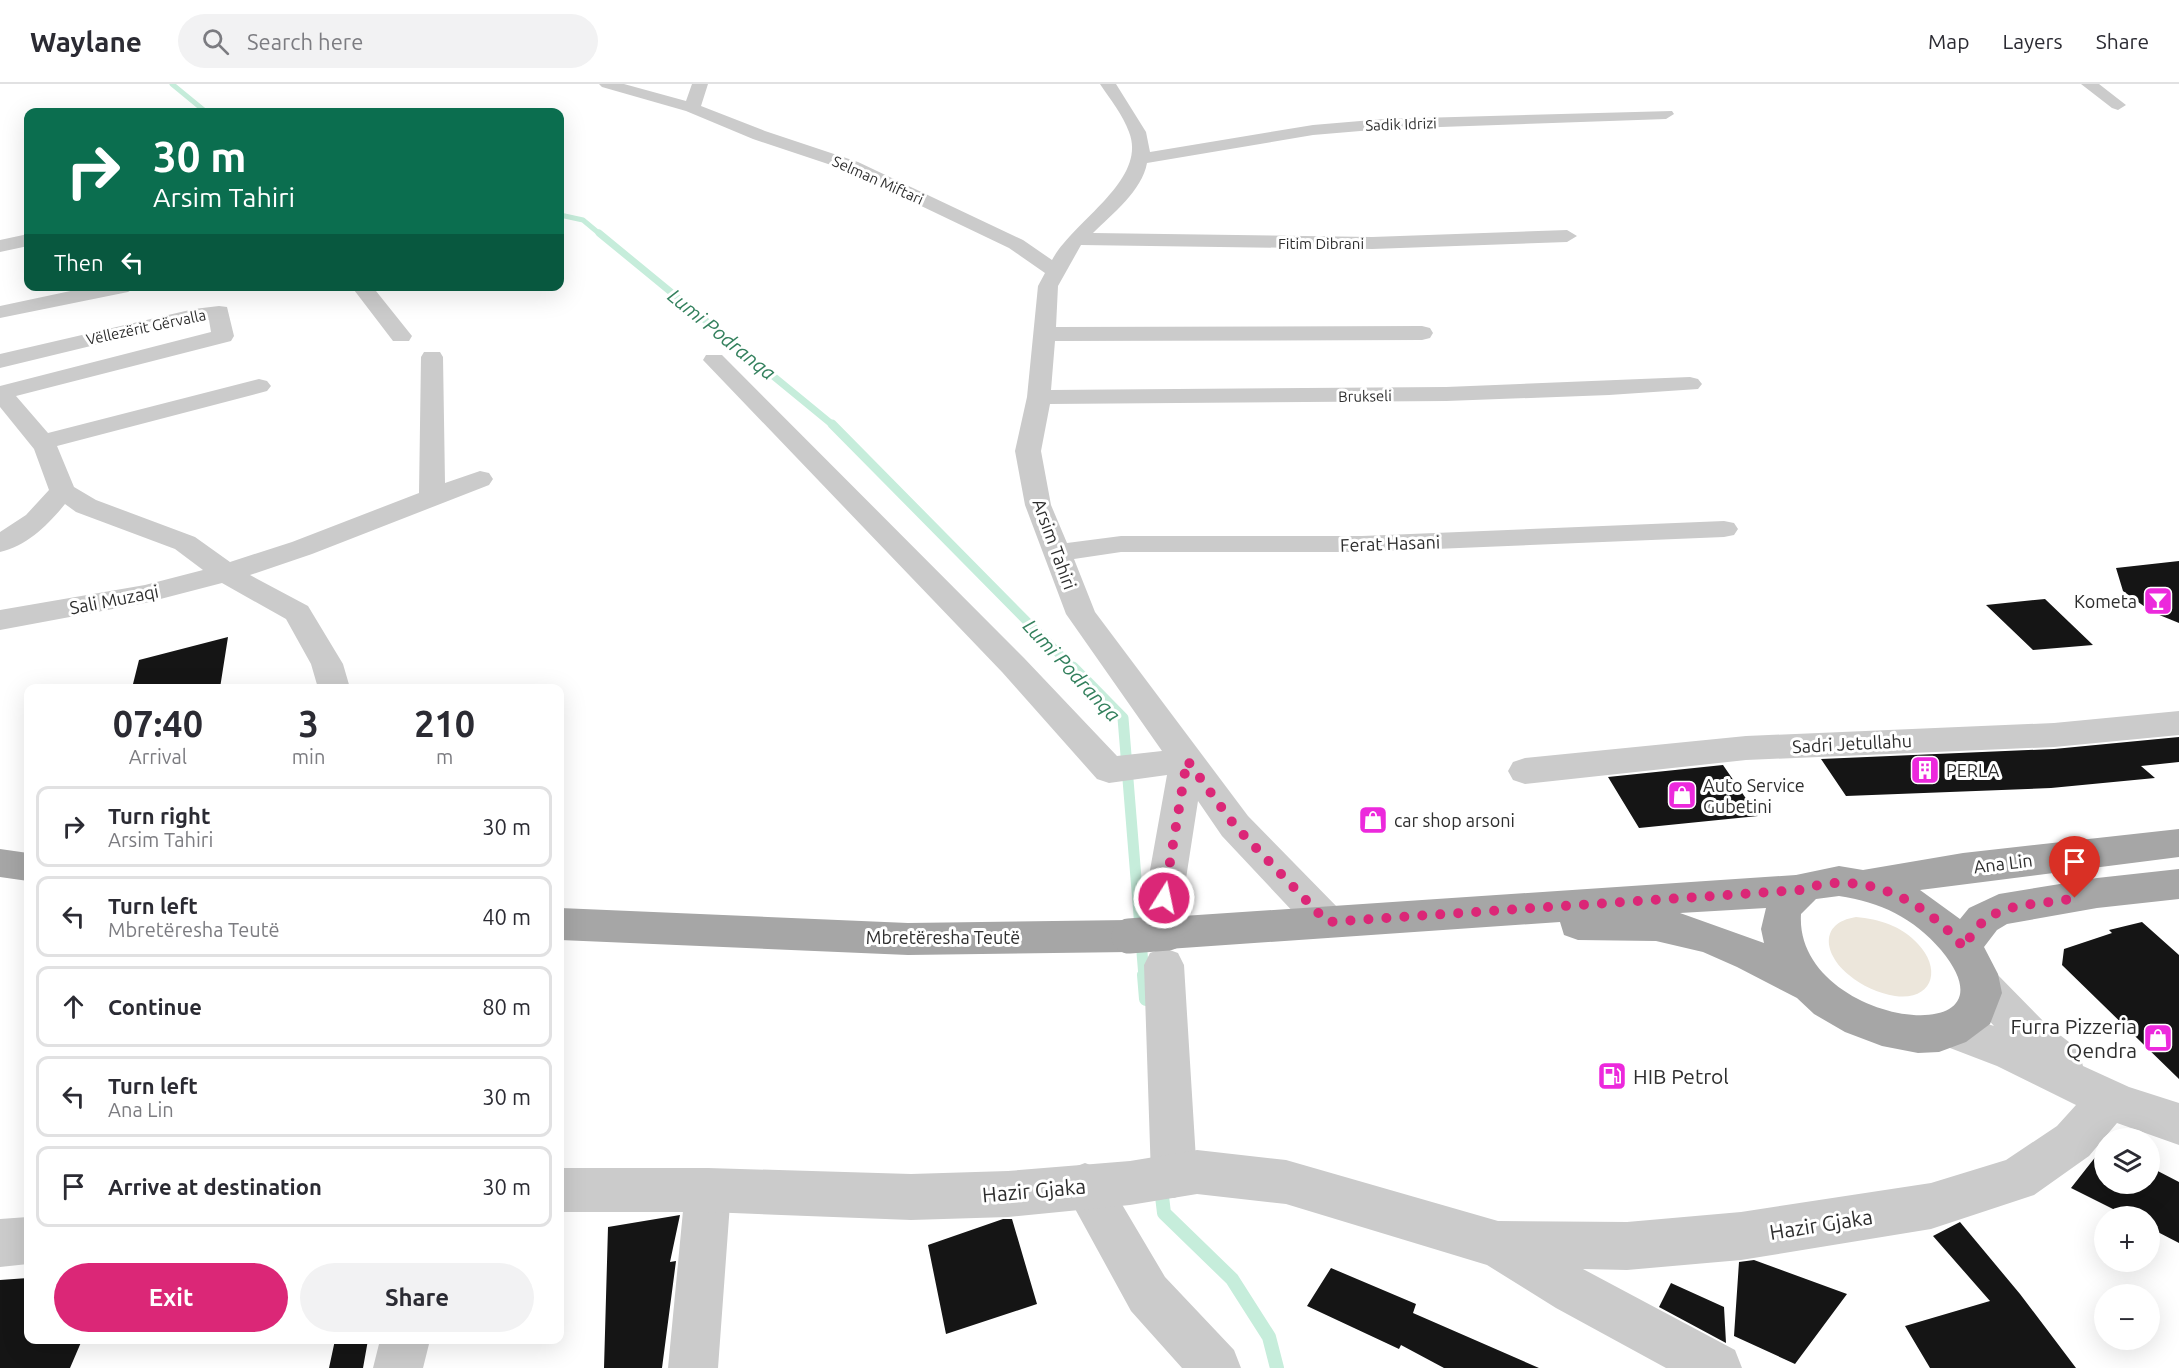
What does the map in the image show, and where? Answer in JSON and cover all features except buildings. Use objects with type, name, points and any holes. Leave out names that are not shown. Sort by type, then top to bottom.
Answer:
[{"type":"main road","name":"Ana Lin","points":[[1863,884],[1963,868],[2179,843]]},
{"type":"main road","points":[[0,863],[24,866]]},
{"type":"main road","points":[[1839,881],[1863,884],[1902,897],[1920,907],[1952,933],[1964,948],[1975,966],[1980,983],[1975,1011],[1965,1022],[1952,1030],[1922,1035],[1886,1030],[1846,1013],[1818,993],[1802,976],[1782,942],[1780,926],[1783,911],[1790,899],[1801,890],[1819,884],[1839,881]]},
{"type":"main road","points":[[1964,948],[1971,933],[1983,919],[1999,910],[2097,893],[2179,884]]},
{"type":"main road","name":"Mbretëresha Teutë","points":[[564,924],[908,939],[1129,936],[1801,890]]},
{"type":"main road","name":"Mbretëresha Teutë","points":[[1327,922],[1657,925],[1710,939],[1766,960],[1818,993]]},
{"type":"street","name":"Selman Miftari","points":[[607,84],[692,108],[759,135],[852,166],[1016,244],[1056,272]]},
{"type":"street","points":[[692,108],[700,84]]},
{"type":"street","points":[[1108,84],[1138,132],[1140,159]]},
{"type":"street","points":[[2089,84],[2118,105]]},
{"type":"street","name":"Sadik Idrizi","points":[[1140,159],[1301,132],[1384,124],[1666,114]]},
{"type":"street","name":"Arsim Tahiri","points":[[1140,159],[1137,171],[1122,193],[1075,239],[1048,286],[1039,397],[1028,451],[1038,505],[1081,614],[1235,826],[1327,922]]},
{"type":"street","name":"Fitim Dibrani","points":[[1075,239],[1360,243],[1567,236]]},
{"type":"street","points":[[0,246],[24,241]]},
{"type":"street","points":[[0,312],[103,291]]},
{"type":"street","points":[[365,291],[401,336]]},
{"type":"street","name":"Vëllezërit Gërvalla","points":[[0,361],[194,315],[219,312],[223,336],[0,393]]},
{"type":"street","points":[[1043,334],[1422,333]]},
{"type":"street","points":[[432,357],[432,497]]},
{"type":"street","points":[[714,360],[1013,665],[1109,770],[1187,760],[1166,932],[1186,1174]]},
{"type":"street","name":"Brukseli","points":[[1039,397],[1376,396],[1564,391],[1690,384]]},
{"type":"street","points":[[42,442],[259,386]]},
{"type":"street","name":"Vëllezërit Gërvalla","points":[[0,393],[33,426],[57,468],[62,491]]},
{"type":"street","name":"Sali Muzaqi","points":[[0,620],[145,594],[226,573],[302,548],[480,478]]},
{"type":"street","points":[[0,544],[36,522],[62,491],[86,506],[185,543],[226,573],[297,613],[327,664],[333,684]]},
{"type":"street","name":"Ferat Hasani","points":[[1057,553],[1121,544],[1362,544],[1724,529]]},
{"type":"street","name":"Sadri Jetullahu","points":[[1525,771],[1746,748],[2054,735],[2179,723]]},
{"type":"street","points":[[1980,983],[2032,1038],[2109,1100]]},
{"type":"street","points":[[1952,1030],[1978,1037],[2054,1071],[2109,1100],[2179,1124]]},
{"type":"street","name":"Hazir Gjaka","points":[[1498,1245],[1627,1245],[1741,1236],[1931,1206],[2018,1179],[2073,1141],[2109,1100]]},
{"type":"street","name":"Hazir Gjaka","points":[[564,1190],[708,1190],[911,1197],[1008,1194],[1186,1174],[1286,1182],[1498,1245],[1573,1291],[1717,1368]]},
{"type":"street","points":[[1108,1184],[1148,1293],[1216,1368]]},
{"type":"street","points":[[693,1368],[708,1190]]},
{"type":"street","points":[[0,1243],[24,1240]]},
{"type":"street","points":[[398,1368],[404,1344]]},
{"type":"shaded area","points":[[1856,917],[1890,924],[1905,932],[1918,944],[1930,963],[1930,981],[1925,988],[1908,996],[1889,995],[1865,986],[1841,967],[1830,949],[1830,933],[1844,920]]},
{"type":"waterway","name":"Lumi Podranqa","points":[[172,84],[201,108]]},
{"type":"waterway","name":"Lumi Podranqa","points":[[564,216],[583,220],[601,235]]},
{"type":"waterway","name":"Lumi Podranqa","points":[[599,233],[834,426]]},
{"type":"waterway","name":"Lumi Podranqa","points":[[834,426],[1074,669]]},
{"type":"waterway","name":"Lumi Podranqa","points":[[1073,667],[1123,718],[1144,977]]},
{"type":"waterway","name":"Lumi Podranqa","points":[[1144,975],[1146,999]]},
{"type":"waterway","name":"Lumi Podranqa","points":[[1161,1188],[1164,1213],[1232,1279],[1269,1337],[1277,1368]]},
{"type":"place","name":"Kometa","points":[[2158,601]]},
{"type":"place","name":"PERLA","points":[[1925,770]]},
{"type":"place","name":"Auto Service Gubetini","points":[[1682,795]]},
{"type":"place","name":"car shop arsoni","points":[[1373,820]]},
{"type":"place","name":"Furra Pizzeria Qendra","points":[[2158,1038]]},
{"type":"place","name":"HIB Petrol","points":[[1612,1076]]},
{"type":"route","points":[[1164,898],[1187,760],[1235,826],[1327,922],[1801,890],[1839,881],[1863,884],[1902,897],[1937,919],[1964,948],[1971,933],[1983,919],[1999,910],[2075,898]]}]
